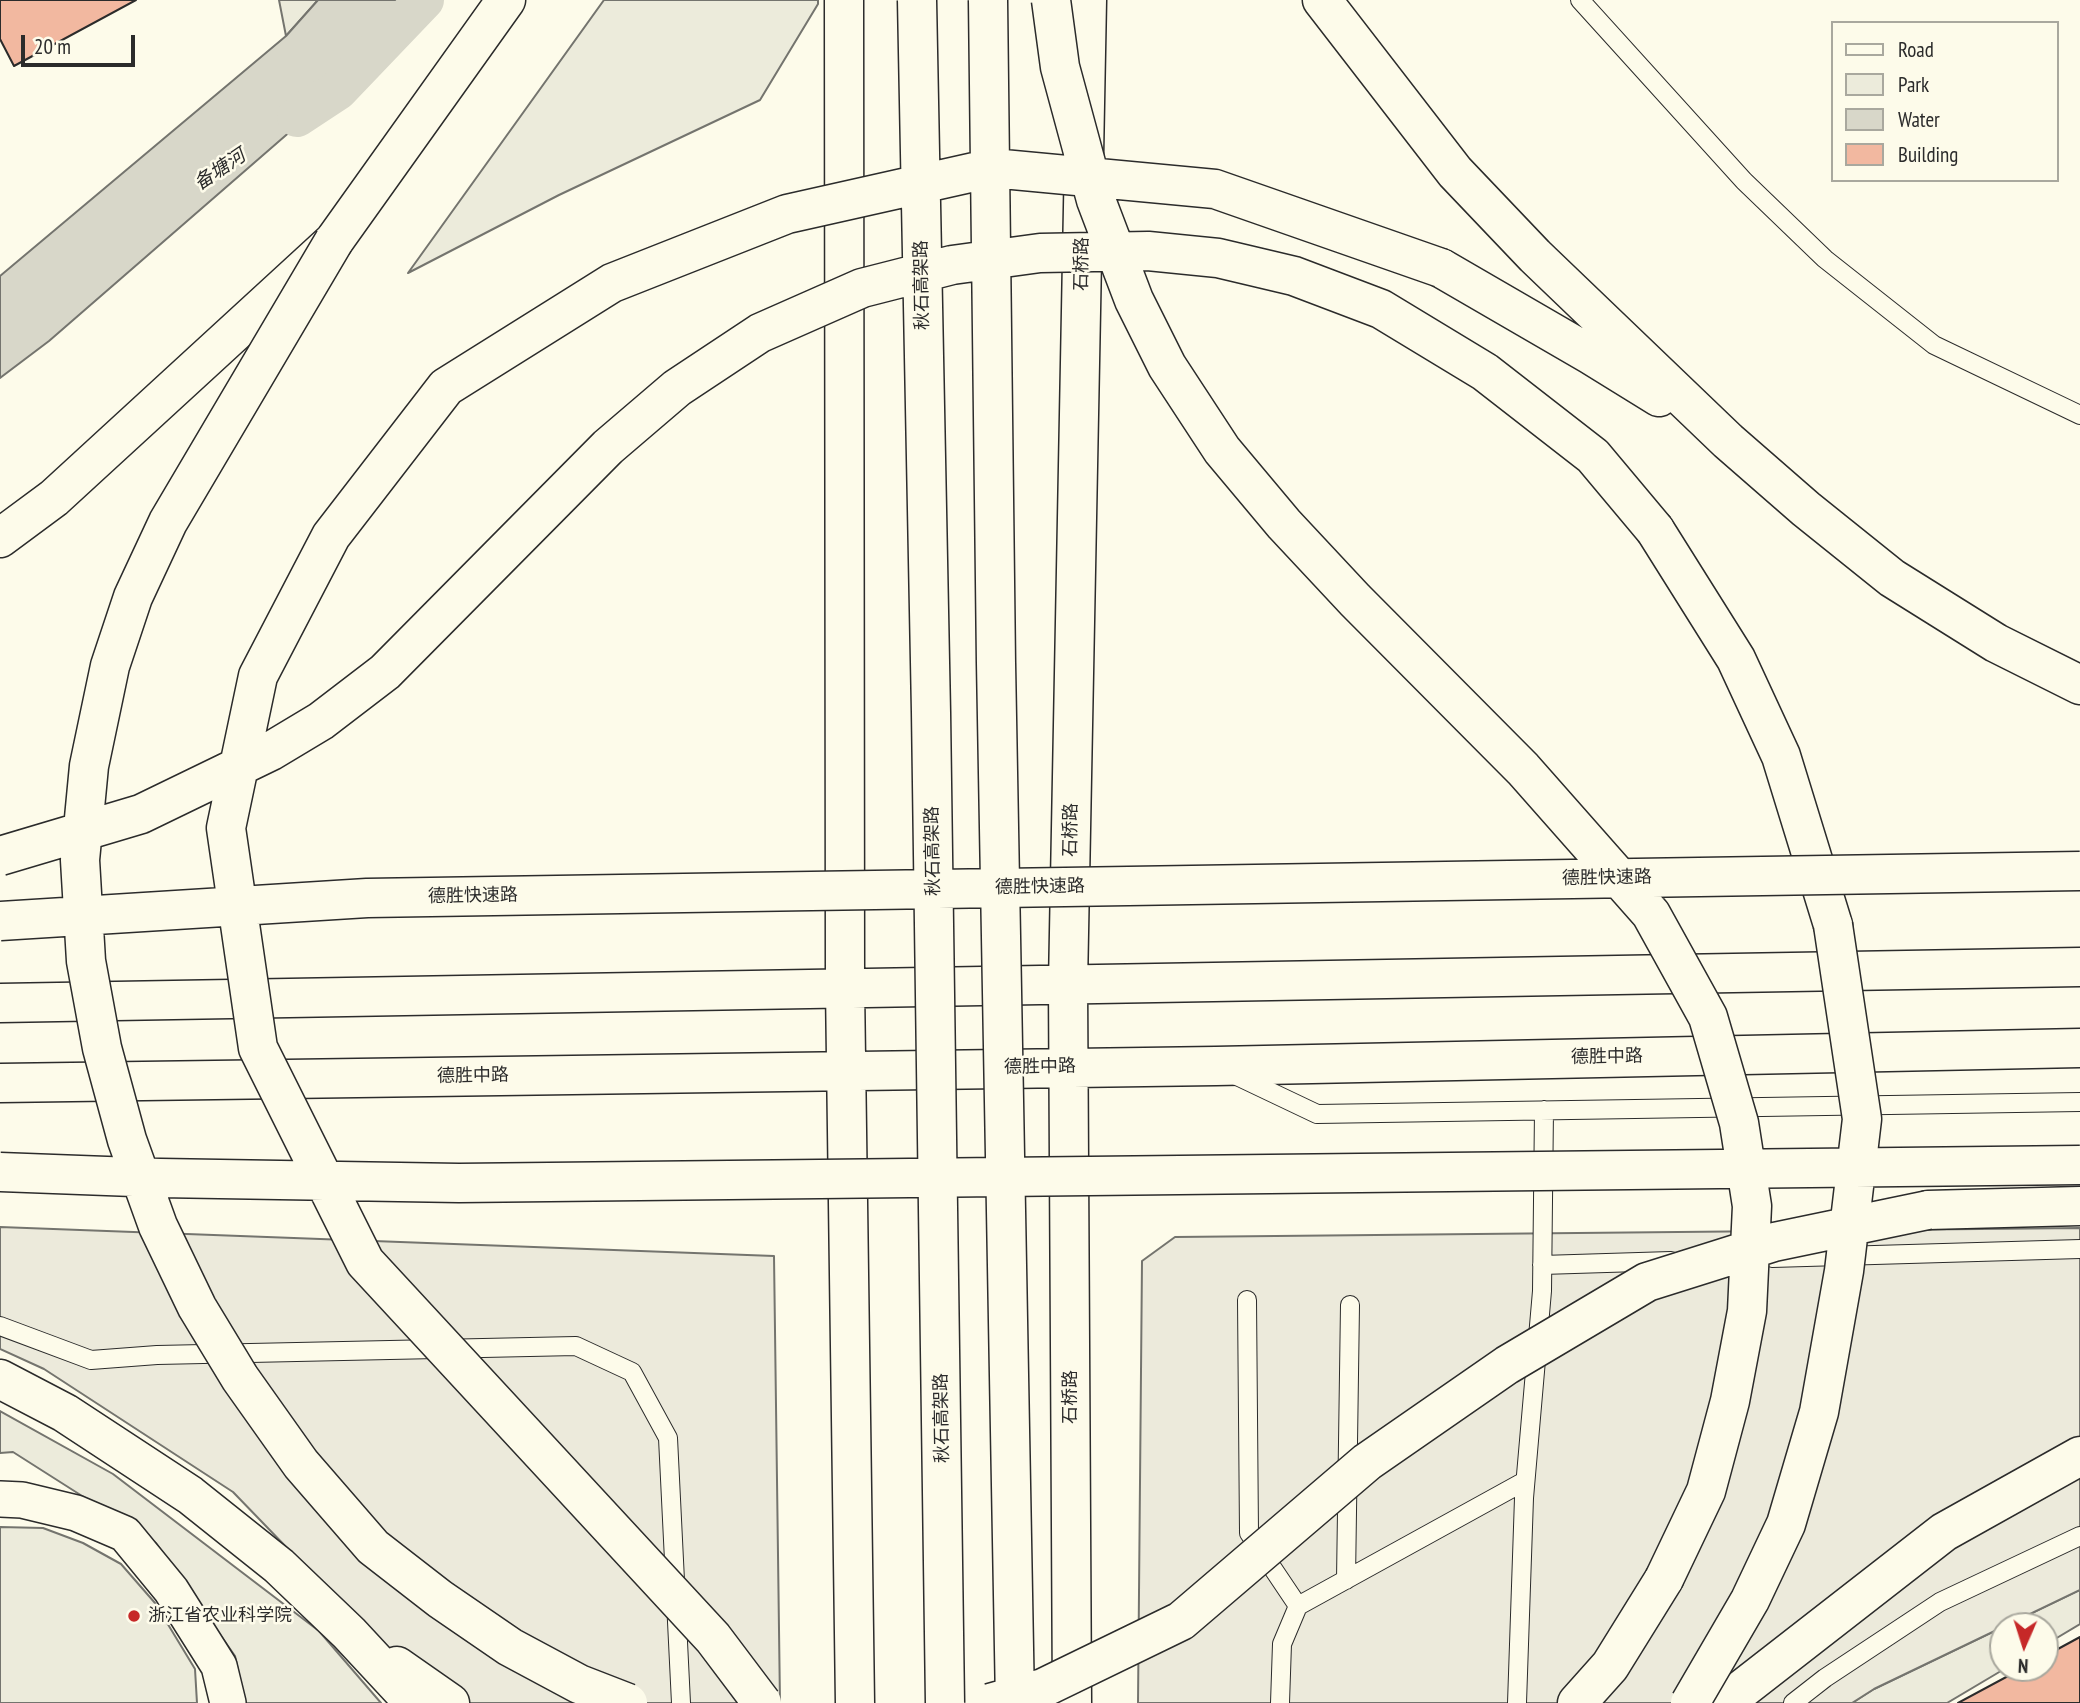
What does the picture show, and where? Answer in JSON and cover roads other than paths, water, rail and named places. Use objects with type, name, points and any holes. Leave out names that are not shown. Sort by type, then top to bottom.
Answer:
[{"type":"main road","points":[[506,0],[334,241],[168,522],[132,597],[110,666],[89,766],[80,860],[86,961],[102,1048],[127,1140],[158,1226],[197,1307],[240,1378],[301,1464],[373,1547],[440,1599],[510,1647],[579,1684],[628,1703]]},
{"type":"main road","points":[[844,0],[845,1071],[855,1703]]},
{"type":"main road","name":"秋石高架路","points":[[917,0],[945,1703]]},
{"type":"main road","points":[[988,0],[996,663],[1015,1703]]},
{"type":"main road","points":[[1051,0],[1060,67],[1096,200],[1134,300],[1167,366],[1222,450],[1284,524],[1355,600],[1523,769],[1651,914],[1708,1017],[1739,1123],[1752,1206],[1747,1311],[1740,1350],[1730,1402],[1700,1504],[1664,1580],[1610,1666],[1577,1703]]},
{"type":"main road","name":"石桥路","points":[[1072,1703],[1068,984],[1087,0]]},
{"type":"main road","points":[[1322,0],[1455,172],[1535,256],[1728,441],[1805,509],[1892,578],[1996,643],[2080,685]]},
{"type":"main road","points":[[762,1703],[713,1638],[365,1262],[258,1048],[226,828],[258,676],[331,536],[446,387],[612,283],[787,214],[992,168],[1215,189],[1441,268],[1591,355],[1728,441]]},
{"type":"main road","points":[[0,538],[54,498],[334,241]]},
{"type":"main road","points":[[0,856],[141,814],[260,757],[321,722],[385,672],[608,447],[677,388],[760,333],[862,288],[952,265],[1027,255],[1148,251],[1218,258],[1294,276],[1381,309],[1485,372],[1593,456],[1655,530],[1736,659],[1781,756],[1833,925],[1862,1119],[1844,1271],[1819,1412],[1786,1524],[1750,1600],[1689,1703]]},
{"type":"main road","name":"德胜快速路","points":[[0,921],[367,898],[2080,871]]},
{"type":"main road","points":[[0,1003],[2080,967]]},
{"type":"main road","name":"德胜中路","points":[[0,1083],[1216,1066],[2080,1048]]},
{"type":"main road","points":[[0,1172],[459,1183],[2080,1165]]},
{"type":"main road","points":[[989,1703],[1043,1689],[1181,1620],[1367,1462],[1507,1364],[1647,1282],[1774,1242],[1928,1210],[2080,1206]]},
{"type":"main road","points":[[0,1379],[65,1413],[190,1495],[279,1566],[349,1633],[414,1703]]},
{"type":"main road","points":[[1730,1703],[1741,1690],[1944,1532],[2080,1455]]},
{"type":"main road","points":[[349,1633],[450,1703]]},
{"type":"street","points":[[0,1499],[22,1500],[76,1513],[125,1534],[171,1590],[219,1666],[228,1703]]},
{"type":"lane","points":[[1580,0],[1744,181],[1825,259],[1934,345],[2080,415]]},
{"type":"lane","points":[[1216,1066],[1317,1114],[2080,1102]]},
{"type":"lane","points":[[1517,1703],[1525,1481],[1542,1291],[1544,1111]]},
{"type":"lane","points":[[1542,1265],[2080,1249]]},
{"type":"lane","points":[[1247,1300],[1250,1533],[1298,1606]]},
{"type":"lane","points":[[1346,1580],[1350,1305]]},
{"type":"lane","points":[[0,1326],[92,1360],[157,1355],[576,1346],[632,1372],[668,1438],[681,1703]]},
{"type":"lane","points":[[1280,1703],[1282,1644],[1298,1606],[1525,1481]]},
{"type":"lane","points":[[1793,1703],[1825,1678],[1940,1602],[2080,1536]]},
{"type":"water","points":[[318,0],[424,0],[338,90],[49,341],[0,378],[0,276],[286,36]]},
{"type":"waterway","name":"备塘河","points":[[297,117],[338,90],[424,0]]},
{"type":"place","name":"浙江省农业科学院","points":[[134,1616]]}]
